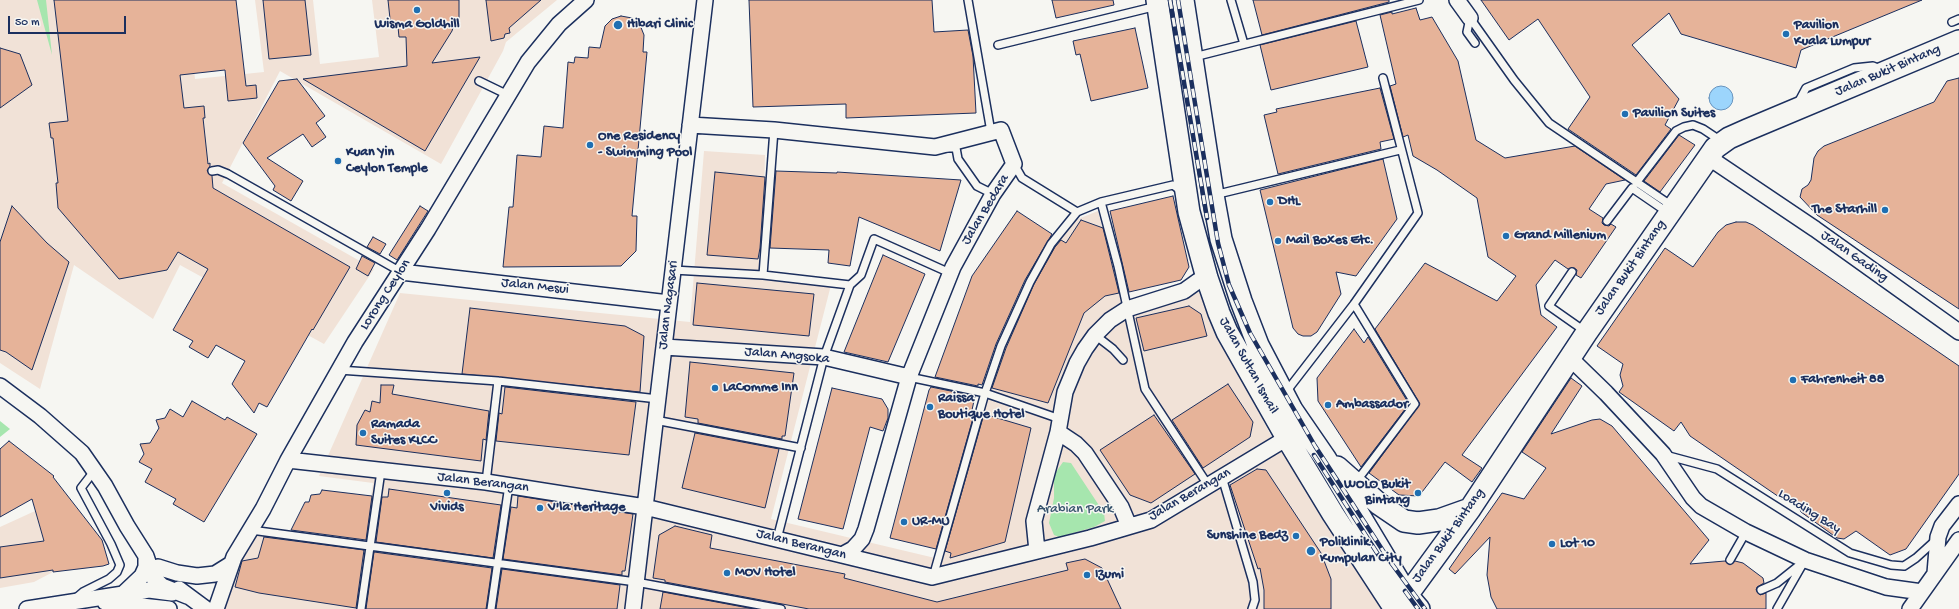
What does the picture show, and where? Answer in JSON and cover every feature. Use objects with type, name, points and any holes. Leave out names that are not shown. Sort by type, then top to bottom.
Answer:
[{"type":"main road","name":"Jalan Sultan Ismail","points":[[1183,0],[1212,195],[1221,239],[1241,301],[1258,345],[1292,410],[1325,458],[1404,605]]},
{"type":"main road","name":"Jalan Sultan Ismail","points":[[1158,3],[1187,198],[1206,275],[1226,332],[1333,514],[1404,605]]},
{"type":"main road","name":"Jalan Bukit Bintang","points":[[1404,605],[1571,359],[1587,332],[1708,157],[1722,142],[1798,113],[1886,72],[1959,41]]},
{"type":"main road","points":[[1325,458],[1354,480],[1379,504],[1404,521],[1418,522],[1439,520],[1470,509]]},
{"type":"street","name":"Lorong Ceylon","points":[[216,609],[231,564],[355,342],[401,272],[528,62],[543,42],[586,0]]},
{"type":"street","name":"Jalan Nagasari","points":[[633,609],[705,0]]},
{"type":"street","points":[[1458,0],[1470,18]]},
{"type":"street","points":[[690,125],[774,130],[935,147],[991,132]]},
{"type":"street","name":"Jalan Bedara","points":[[842,556],[862,539],[866,530],[909,377],[950,273],[993,194],[1014,164],[1000,130],[991,132]]},
{"type":"street","name":"Jalan Gading","points":[[1708,157],[1821,233],[1959,332]]},
{"type":"street","name":"Jalan Mesui","points":[[401,272],[669,302]]},
{"type":"street","points":[[1037,551],[1034,521],[1059,426],[1065,392],[1077,363],[1095,335],[1110,320],[1126,309],[1184,291],[1206,275]]},
{"type":"street","name":"Jalan Angsoka","points":[[664,347],[824,357],[909,377]]},
{"type":"street","points":[[1571,359],[1602,389],[1663,454],[1697,502],[1746,532],[1805,560],[1886,587],[1922,592]]},
{"type":"street","points":[[0,386],[68,439],[95,469],[146,556],[153,577],[162,586],[187,596]]},
{"type":"street","points":[[1059,426],[1085,453],[1121,507],[1128,526]]},
{"type":"street","name":"Jalan Berangan","points":[[288,460],[509,485],[645,507],[932,577],[1037,551],[1151,520],[1287,438]]},
{"type":"street","points":[[1935,573],[1938,537],[1942,526],[1959,504]]},
{"type":"street","points":[[1910,609],[1959,540]]},
{"type":"street","points":[[146,556],[187,596],[206,609]]},
{"type":"street","points":[[122,594],[142,576],[146,567],[146,556]]},
{"type":"street","points":[[158,567],[177,573],[197,576],[215,574],[231,564]]},
{"type":"street","points":[[27,609],[149,590],[187,596]]},
{"type":"street","points":[[92,600],[169,609]]},
{"type":"lane","points":[[968,0],[991,132]]},
{"type":"lane","points":[[1231,0],[1244,44]]},
{"type":"lane","points":[[1192,57],[1419,0]]},
{"type":"lane","points":[[998,45],[1158,3]]},
{"type":"lane","points":[[1470,18],[1467,32],[1475,43]]},
{"type":"lane","points":[[1470,18],[1514,80],[1550,123],[1636,183],[1671,211]]},
{"type":"lane","points":[[1284,394],[1354,304],[1418,213],[1400,150],[1383,78]]},
{"type":"lane","points":[[479,81],[508,95]]},
{"type":"lane","points":[[1636,183],[1676,131],[1684,127],[1694,125],[1703,129],[1722,142]]},
{"type":"lane","points":[[763,275],[774,130]]},
{"type":"lane","points":[[935,147],[956,148],[958,158],[977,186],[993,194]]},
{"type":"lane","points":[[1212,195],[1400,150]]},
{"type":"lane","points":[[1014,164],[1022,178],[1077,212]]},
{"type":"lane","points":[[212,171],[218,170],[228,174],[401,272]]},
{"type":"lane","points":[[932,577],[984,393],[1001,346],[1030,282],[1051,244],[1077,212],[1101,202],[1173,185],[1187,198]]},
{"type":"lane","points":[[1607,221],[1632,188],[1671,211]]},
{"type":"lane","points":[[1101,202],[1145,389],[1208,485]]},
{"type":"lane","points":[[777,539],[824,357],[850,285],[861,275],[874,239],[950,273]]},
{"type":"lane","points":[[673,270],[763,275],[850,285]]},
{"type":"lane","points":[[1572,272],[1549,306],[1587,332]]},
{"type":"lane","points":[[1354,304],[1415,404],[1362,474],[1354,480]]},
{"type":"lane","points":[[1095,335],[1113,349],[1123,360]]},
{"type":"lane","points":[[339,370],[498,381],[658,399]]},
{"type":"lane","points":[[909,377],[984,393],[1059,426]]},
{"type":"lane","points":[[486,482],[498,381]]},
{"type":"lane","points":[[655,420],[801,448]]},
{"type":"lane","name":"Loading Bay","points":[[1663,454],[1717,469],[1850,553],[1891,565],[1904,566],[1916,558],[1938,537]]},
{"type":"lane","points":[[71,602],[83,592],[109,579],[117,572],[120,565],[112,544],[81,488],[95,469]]},
{"type":"lane","points":[[361,609],[381,471]]},
{"type":"lane","points":[[1222,477],[1253,582],[1254,600],[1252,609]]},
{"type":"lane","points":[[491,609],[509,485]]},
{"type":"lane","points":[[250,530],[636,582],[781,609]]},
{"type":"lane","points":[[1730,560],[1746,532]]},
{"type":"lane","points":[[1761,590],[1777,583],[1805,560]]},
{"type":"lane","points":[[1777,609],[1805,560]]},
{"type":"shaded area","points":[[0,0],[186,0],[195,79],[264,72],[255,0],[313,0],[320,64],[379,57],[372,0],[557,0],[506,42],[503,51],[441,164],[280,71],[222,183],[374,269],[324,344],[180,265],[153,319],[74,265],[40,389],[0,363]]},
{"type":"shaded area","points":[[704,151],[765,155],[762,280],[831,285],[771,519],[935,558],[979,397],[1010,314],[1073,221],[1098,211],[1122,304],[1200,292],[1269,432],[1394,609],[219,609],[235,561],[258,529],[364,543],[373,483],[319,476],[400,293],[690,322]]},
{"type":"shaded area","points":[[35,511],[53,572],[34,582],[0,588],[0,527]]},
{"type":"green space","points":[[37,0],[46,0],[52,55]]},
{"type":"green space","points":[[0,421],[10,429],[0,437]]},
{"type":"green space","name":"Arabian Park","points":[[1063,462],[1071,463],[1104,513],[1105,521],[1094,527],[1059,537],[1054,535],[1049,523],[1054,498],[1054,475]]},
{"type":"water","points":[[1716,86],[1726,86],[1733,93],[1733,103],[1726,110],[1716,110],[1709,103],[1709,93]]},
{"type":"building","points":[[54,0],[236,0],[246,86],[256,85],[257,98],[228,101],[225,70],[180,75],[184,108],[204,106],[205,118],[203,118],[208,164],[210,163],[207,171],[212,176],[213,188],[350,267],[267,407],[259,403],[254,413],[232,384],[245,361],[216,345],[208,358],[189,347],[193,341],[173,330],[208,269],[178,252],[167,270],[119,279],[58,208],[56,183],[58,183],[53,138],[51,138],[49,123],[68,121]]},
{"type":"building","points":[[263,0],[305,0],[311,55],[269,59]]},
{"type":"building","points":[[388,0],[459,0],[459,23],[454,24],[452,31],[432,63],[480,57],[425,151],[303,79],[407,66],[406,37],[399,37],[398,27],[391,28]]},
{"type":"building","points":[[486,0],[541,0],[509,28],[510,33],[505,34],[504,38],[491,41]]},
{"type":"building","points":[[749,0],[932,0],[934,32],[968,30],[973,56],[976,113],[846,118],[846,104],[753,107]]},
{"type":"building","points":[[1052,0],[1113,0],[1114,5],[1056,18]]},
{"type":"building","points":[[1253,0],[1389,0],[1389,2],[1262,35]]},
{"type":"building","points":[[1481,0],[1922,0],[1801,50],[1796,68],[1681,34],[1669,13],[1632,45],[1679,99],[1665,125],[1671,129],[1636,175],[1568,129],[1590,97],[1538,19],[1509,40]]},
{"type":"building","points":[[1416,8],[1420,20],[1432,17],[1458,61],[1476,140],[1505,158],[1575,146],[1625,180],[1606,184],[1589,209],[1603,218],[1602,223],[1604,225],[1609,226],[1611,224],[1616,227],[1581,278],[1576,275],[1577,270],[1574,268],[1568,269],[1555,260],[1536,285],[1541,315],[1557,327],[1462,455],[1482,468],[1472,482],[1445,462],[1419,496],[1399,495],[1369,473],[1420,404],[1375,329],[1425,263],[1497,301],[1516,276],[1488,257],[1477,198],[1437,170],[1413,156],[1408,135],[1403,137],[1390,86],[1396,84],[1380,15],[1392,12],[1392,14]]},
{"type":"building","points":[[621,16],[632,18],[640,25],[644,35],[643,52],[647,52],[632,216],[637,216],[636,251],[621,266],[503,267],[509,207],[513,207],[517,155],[541,157],[544,126],[563,128],[568,62],[574,63],[575,57],[588,58],[589,47],[600,48],[605,26],[612,19]]},
{"type":"building","points":[[1356,21],[1368,67],[1271,90],[1260,45]]},
{"type":"building","points":[[1135,28],[1148,88],[1091,101],[1080,54],[1076,55],[1073,41]]},
{"type":"building","points":[[0,48],[20,54],[32,85],[0,108]]},
{"type":"building","name":"The Starhill","points":[[1959,78],[1959,309],[1817,215],[1800,197],[1802,189],[1808,185],[1811,180],[1814,158],[1818,151],[1824,146],[1934,102],[1947,81]]},
{"type":"building","points":[[297,79],[325,116],[316,123],[326,137],[312,147],[303,134],[267,158],[303,181],[291,201],[273,190],[275,186],[243,143],[279,81]]},
{"type":"building","points":[[1380,88],[1394,139],[1380,142],[1381,149],[1278,174],[1264,115],[1277,112],[1276,109]]},
{"type":"building","points":[[1679,135],[1695,145],[1660,192],[1644,181]]},
{"type":"building","points":[[1383,159],[1397,219],[1356,276],[1336,272],[1341,294],[1317,332],[1311,336],[1303,336],[1298,334],[1293,328],[1260,190]]},
{"type":"building","points":[[776,171],[837,172],[961,180],[940,251],[859,217],[850,266],[828,263],[829,250],[770,248]]},
{"type":"building","points":[[715,172],[765,177],[758,259],[707,255]]},
{"type":"building","points":[[1173,196],[1189,267],[1181,280],[1129,292],[1110,211]]},
{"type":"building","points":[[12,206],[47,243],[69,262],[32,370],[6,352],[0,350],[0,242]]},
{"type":"building","points":[[420,206],[428,211],[397,260],[389,255]]},
{"type":"building","points":[[1017,211],[1052,234],[1025,280],[996,344],[982,385],[978,384],[978,386],[935,377],[972,276]]},
{"type":"building","points":[[1081,220],[1103,228],[1119,293],[1105,296],[1084,313],[1048,403],[992,388],[1006,348],[1034,284],[1055,247],[1061,240],[1066,243]]},
{"type":"building","name":"Fahrenheit 88","points":[[1736,222],[1746,222],[1753,225],[1959,366],[1959,474],[1906,549],[1890,555],[1856,531],[1844,539],[1837,538],[1801,512],[1796,499],[1782,499],[1690,436],[1681,422],[1674,431],[1619,392],[1623,386],[1620,375],[1623,364],[1597,346],[1665,248],[1693,267],[1718,232],[1726,225]]},
{"type":"building","points":[[373,237],[386,244],[380,254],[367,247]]},
{"type":"building","points":[[883,255],[925,274],[888,362],[844,352]]},
{"type":"building","points":[[362,256],[375,263],[368,276],[356,269]]},
{"type":"building","points":[[697,283],[814,294],[809,336],[693,325]]},
{"type":"building","points":[[1189,306],[1201,314],[1207,336],[1144,351],[1136,318]]},
{"type":"building","points":[[470,308],[625,326],[644,336],[640,392],[462,374]]},
{"type":"building","points":[[1354,329],[1364,343],[1368,337],[1409,404],[1361,467],[1318,401],[1317,378]]},
{"type":"building","points":[[690,362],[794,373],[785,436],[782,436],[782,439],[698,423],[698,419],[685,417]]},
{"type":"building","points":[[1571,378],[1582,386],[1551,434],[1592,420],[1600,419],[1612,426],[1709,540],[1690,564],[1725,561],[1730,565],[1735,561],[1743,563],[1763,578],[1764,583],[1757,587],[1756,590],[1760,595],[1766,593],[1766,609],[1497,609],[1491,597],[1487,575],[1490,537],[1455,574],[1449,569],[1502,493],[1524,499],[1546,468],[1522,452]]},
{"type":"building","points":[[1228,384],[1253,422],[1250,437],[1203,468],[1172,420]]},
{"type":"building","points":[[381,385],[394,385],[392,394],[489,411],[486,440],[483,439],[481,461],[356,445],[357,425],[365,410],[370,412],[372,401],[380,403]]},
{"type":"building","points":[[505,387],[636,402],[629,455],[496,441],[499,413],[502,414]]},
{"type":"building","points":[[931,387],[975,396],[972,410],[975,411],[936,549],[890,538]]},
{"type":"building","points":[[832,388],[882,399],[888,409],[888,418],[883,431],[870,427],[843,529],[798,519]]},
{"type":"building","points":[[192,401],[225,420],[227,417],[257,434],[204,522],[173,504],[176,499],[145,482],[152,469],[139,462],[144,454],[140,444],[150,443],[159,428],[156,420],[165,418],[170,409],[183,417]]},
{"type":"building","points":[[984,414],[1031,428],[1005,542],[950,558],[951,553],[945,551]]},
{"type":"building","points":[[1154,415],[1195,474],[1151,503],[1130,495],[1100,450]]},
{"type":"building","points":[[695,433],[779,449],[765,508],[682,488]]},
{"type":"building","points":[[9,441],[54,476],[53,477],[102,540],[109,564],[103,566],[53,572],[53,570],[0,578],[0,547],[44,541],[32,499],[0,517],[0,449]]},
{"type":"building","points":[[1257,469],[1266,470],[1321,553],[1331,579],[1331,609],[1264,609],[1264,590],[1260,568],[1258,569],[1230,485]]},
{"type":"building","points":[[389,489],[501,505],[493,558],[376,542],[382,497],[388,497]]},
{"type":"building","points":[[322,490],[372,496],[366,540],[291,530],[305,502],[309,502],[311,495],[320,494]]},
{"type":"building","points":[[518,496],[633,514],[625,571],[622,571],[622,575],[503,559],[511,507],[517,508]]},
{"type":"building","points":[[675,526],[712,535],[710,548],[845,574],[844,578],[937,602],[1068,570],[1066,563],[1085,559],[1102,568],[1121,609],[809,609],[665,582],[665,580],[653,578],[659,535]]},
{"type":"building","points":[[264,537],[364,550],[356,608],[259,593],[235,587],[242,561],[258,558]]},
{"type":"building","points":[[374,552],[492,568],[486,609],[366,609]]},
{"type":"building","points":[[502,569],[620,585],[617,609],[496,609]]},
{"type":"building","points":[[663,592],[754,609],[660,609]]},
{"type":"railway","points":[[1170,0],[1207,218]]},
{"type":"railway","points":[[1178,0],[1218,243],[1229,285],[1250,333],[1315,446],[1389,560],[1425,609]]},
{"type":"railway","points":[[1314,455],[1381,559]]},
{"type":"railway","points":[[1405,591],[1418,609]]},
{"type":"place","name":"Wisma Goldhill","points":[[417,10]]},
{"type":"place","name":"Hibari Clinic","points":[[618,25]]},
{"type":"place","name":"Pavilion Kuala Lumpur","points":[[1786,34]]},
{"type":"place","name":"Pavilion Suites","points":[[1625,114]]},
{"type":"place","name":"One Residency - Swimming Pool","points":[[590,145]]},
{"type":"place","name":"Kuan Yin Ceylon Temple","points":[[338,161]]},
{"type":"place","name":"DHL","points":[[1270,202]]},
{"type":"place","name":"The Starhill","points":[[1885,210]]},
{"type":"place","name":"Grand Millenium","points":[[1506,236]]},
{"type":"place","name":"Mail Boxes Etc.","points":[[1278,241]]},
{"type":"place","name":"Fahrenheit 88","points":[[1793,380]]},
{"type":"place","name":"LaComme Inn","points":[[715,388]]},
{"type":"place","name":"Ambassador","points":[[1328,405]]},
{"type":"place","name":"Raissa Boutique Hotel","points":[[930,407]]},
{"type":"place","name":"Ramada Suites KLCC","points":[[363,433]]},
{"type":"place","name":"Vivids","points":[[447,493]]},
{"type":"place","name":"WOLO Bukit Bintang","points":[[1418,493]]},
{"type":"place","name":"V'la Heritage","points":[[540,508]]},
{"type":"place","name":"UR-MU","points":[[904,522]]},
{"type":"place","name":"Sunshine Bedz","points":[[1296,536]]},
{"type":"place","name":"Lot 10","points":[[1552,544]]},
{"type":"place","name":"Poliklinik Kumpulan City","points":[[1311,551]]},
{"type":"place","name":"MOV Hotel","points":[[727,573]]},
{"type":"place","name":"Izumi","points":[[1087,575]]}]
